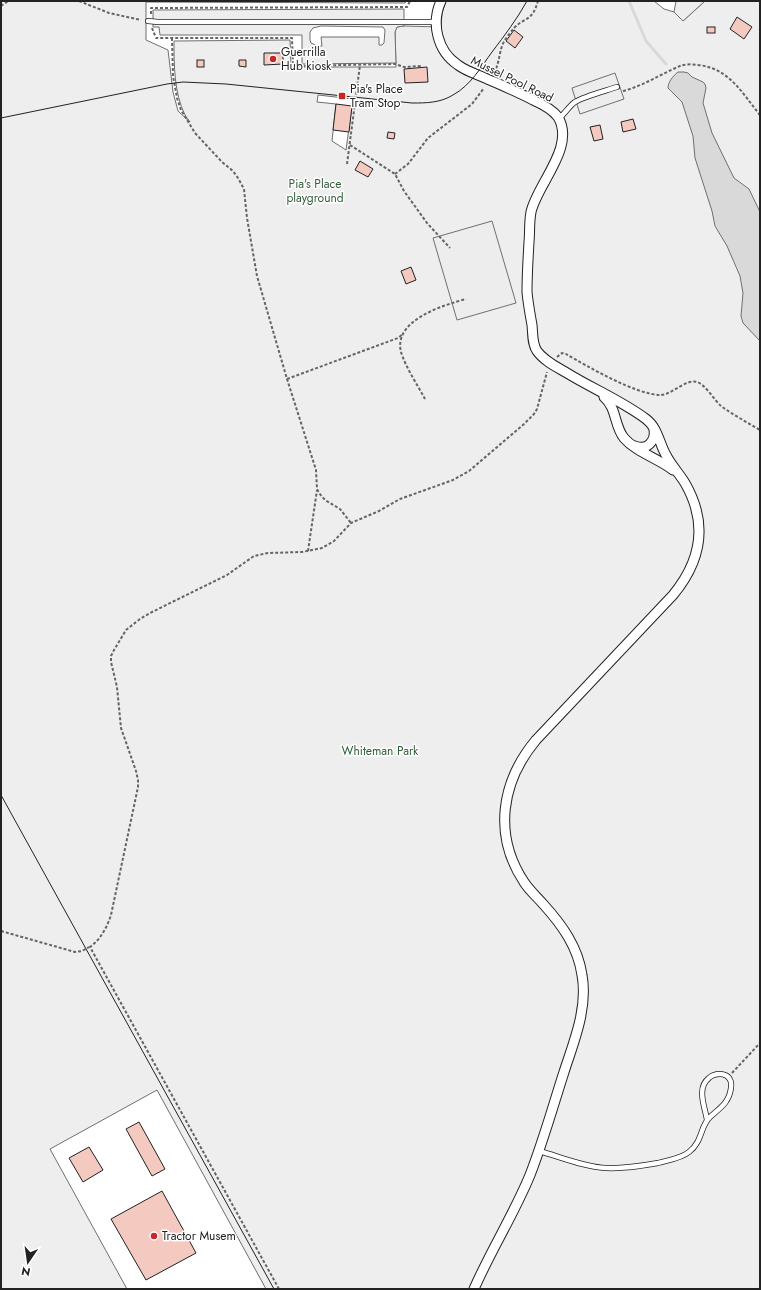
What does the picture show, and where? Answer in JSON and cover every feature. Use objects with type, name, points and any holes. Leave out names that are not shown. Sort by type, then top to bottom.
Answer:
[{"type":"street","name":"Mussel Pool Road","points":[[441,1],[438,8],[436,22],[439,41],[442,48],[451,60],[463,68],[522,94],[552,111],[562,128],[560,150],[537,195],[531,213],[527,293],[535,346],[541,355],[552,364],[592,388]]},
{"type":"street","points":[[474,1289],[530,1175],[577,1031],[583,1003],[582,976],[576,953],[565,930],[524,882],[508,848],[505,824],[507,796],[510,784],[520,761],[536,740],[682,584],[689,573],[694,560],[699,534],[696,510],[692,497],[685,482],[665,453],[654,427],[647,420],[622,404],[592,388]]},
{"type":"street","points":[[592,388],[609,401],[623,437],[633,446],[669,467],[679,475]]},
{"type":"street","points":[[633,446],[641,448],[649,445],[654,439],[654,427]]},
{"type":"lane","points":[[148,21],[436,22]]},
{"type":"lane","points":[[558,119],[563,116],[576,101],[617,87]]},
{"type":"lane","points":[[538,1151],[576,1162],[605,1168],[648,1164],[683,1156],[698,1142],[707,1120],[722,1108],[729,1098],[732,1086],[731,1080],[728,1076],[718,1074],[708,1079],[704,1083],[702,1098],[707,1120]]},
{"type":"path","points":[[1,6],[7,1]]},
{"type":"path","points":[[79,1],[124,17],[148,21]]},
{"type":"path","points":[[395,174],[408,164],[428,138],[472,104],[498,64],[504,42],[513,29],[532,15],[538,1]]},
{"type":"path","points":[[172,38],[173,76],[181,110],[195,133],[222,162],[233,171],[242,183],[244,189],[247,218],[257,276],[286,379],[316,470],[317,489],[308,551]]},
{"type":"path","points":[[293,66],[395,64],[404,67],[422,66]]},
{"type":"path","points":[[617,87],[622,85],[624,91],[687,64],[704,66],[721,72],[729,78],[740,89],[760,115]]},
{"type":"path","points":[[347,164],[360,65]]},
{"type":"path","points":[[350,145],[395,174],[404,191],[427,223],[450,248]]},
{"type":"path","points":[[286,379],[398,338],[409,326],[425,314],[445,305],[466,299]]},
{"type":"path","points":[[404,333],[401,343],[402,353],[425,399]]},
{"type":"path","points":[[1,931],[75,952],[82,951],[90,946],[99,938],[108,924],[138,787],[136,771],[121,728],[117,687],[112,670],[111,656],[121,636],[140,619],[227,575],[254,556],[268,553],[308,551],[322,548],[328,545],[351,523],[379,512],[400,499],[453,480],[477,465],[534,414],[547,373],[554,359],[560,354],[566,354],[593,370],[636,389],[652,394],[667,394],[692,382],[700,383],[720,406],[760,430]]},
{"type":"path","points":[[317,489],[325,500],[344,513],[351,523]]},
{"type":"path","points":[[90,946],[279,1289]]},
{"type":"path","points":[[728,1076],[760,1042]]},
{"type":"green space","name":"Whiteman Park","points":[[1,1],[406,1],[405,3],[146,2],[146,40],[168,50],[173,92],[178,111],[190,122],[181,106],[177,88],[174,41],[290,40],[291,67],[396,67],[395,31],[397,27],[441,27],[442,13],[446,1],[654,1],[664,9],[674,12],[683,21],[705,1],[760,1],[760,1289],[266,1289],[157,1090],[50,1149],[127,1289],[1,1289]],"holes":[[[318,95],[353,99],[346,150],[332,141],[336,104],[317,102]]]},
{"type":"shaded area","points":[[676,1],[705,1],[683,21],[674,12]]},
{"type":"shaded area","points":[[404,9],[404,26],[397,27],[395,32],[396,63],[302,64],[302,35],[160,35],[159,27],[153,27],[153,10]],"holes":[[[321,26],[383,27],[385,30],[384,43],[382,45],[379,45],[379,37],[321,37],[322,46],[311,43],[310,40],[310,32],[313,28]]]},
{"type":"shaded area","points":[[678,72],[688,73],[705,84],[706,88],[703,103],[712,133],[734,178],[749,189],[760,212],[760,341],[743,323],[741,316],[743,293],[740,276],[727,246],[715,226],[712,211],[695,158],[693,136],[682,102],[668,88],[671,79]]},
{"type":"shaded area","points":[[615,73],[624,99],[580,114],[572,88]]},
{"type":"shaded area","points":[[492,221],[516,303],[457,320],[433,238]]},
{"type":"building","points":[[737,17],[752,27],[744,39],[730,29]]},
{"type":"building","points":[[707,27],[715,27],[715,33],[707,33]]},
{"type":"building","points":[[514,30],[523,37],[515,48],[506,41]]},
{"type":"building","name":"Guerrilla Hub kiosk","points":[[264,53],[283,53],[283,64],[264,65]]},
{"type":"building","points":[[197,60],[204,60],[204,67],[197,67]]},
{"type":"building","points":[[239,60],[246,60],[246,67],[239,66]]},
{"type":"building","points":[[427,67],[428,82],[405,83],[404,69]]},
{"type":"building","points":[[336,104],[352,106],[349,132],[333,130]]},
{"type":"building","points":[[633,119],[636,129],[623,132],[621,122]]},
{"type":"building","points":[[600,125],[603,139],[594,141],[590,127]]},
{"type":"building","points":[[388,132],[395,133],[394,139],[387,138]]},
{"type":"building","points":[[360,161],[373,169],[368,177],[355,170]]},
{"type":"building","points":[[411,267],[416,280],[406,284],[401,271]]},
{"type":"building","points":[[139,1122],[165,1169],[152,1176],[126,1129]]},
{"type":"building","points":[[89,1147],[103,1170],[83,1182],[69,1158]]},
{"type":"building","name":"Tractor Musem","points":[[162,1191],[196,1253],[146,1280],[111,1219]]},
{"type":"waterway","points":[[629,1],[646,41],[666,64]]},
{"type":"tram line","points":[[1,118],[183,82],[226,84],[412,103],[428,103],[438,101],[448,98],[459,91],[480,70],[511,27],[527,1]]},
{"type":"tram line","points":[[1,795],[274,1289]]},
{"type":"place","name":"Guerrilla Hub kiosk","points":[[273,59]]},
{"type":"place","name":"Pia's Place Tram Stop","points":[[342,96]]},
{"type":"place","name":"Tractor Musem","points":[[154,1236]]},
{"type":"park label","name":"Pia's Place playground","points":[[315,191]]}]
